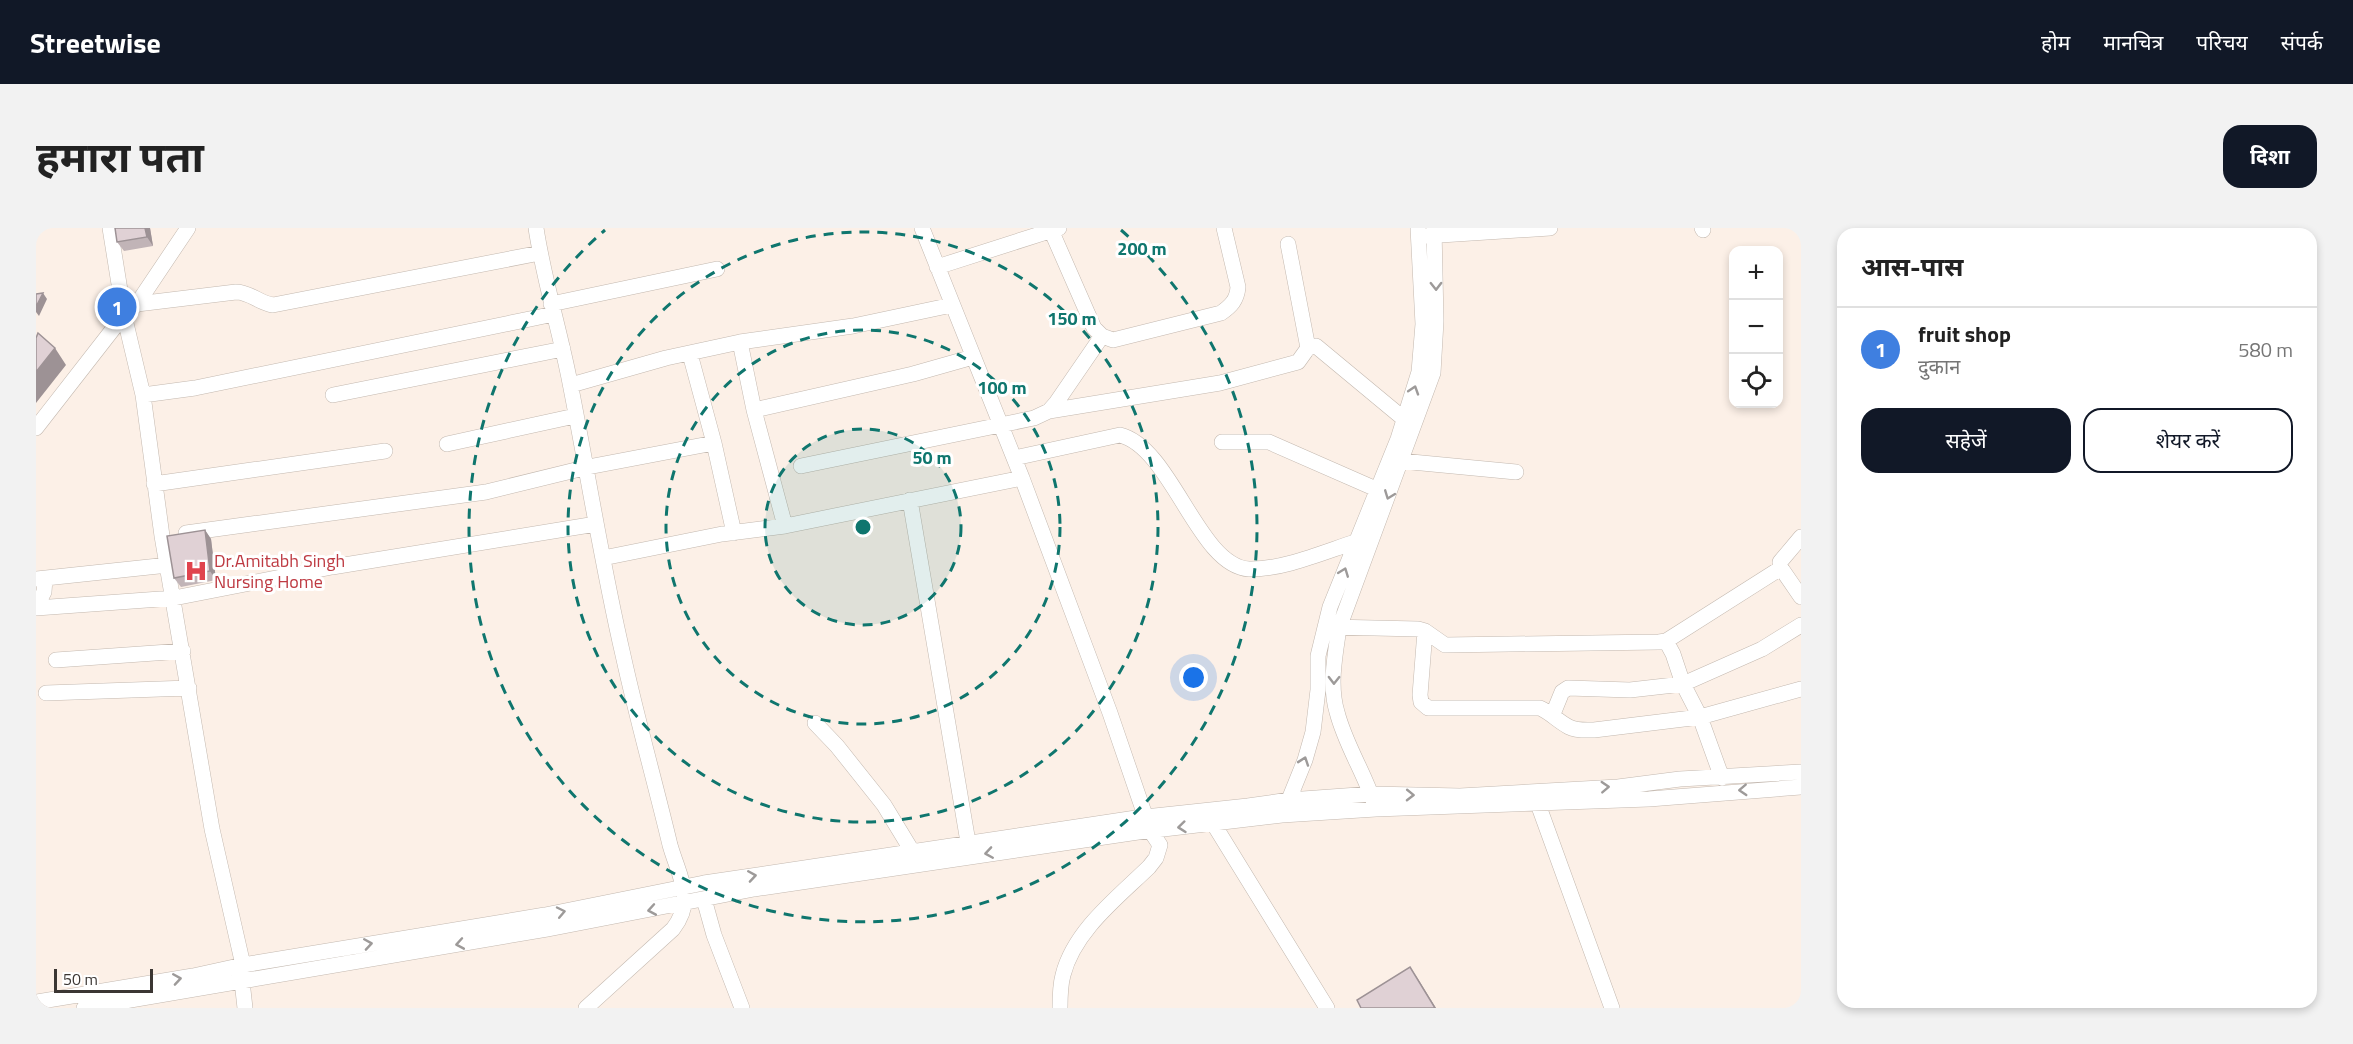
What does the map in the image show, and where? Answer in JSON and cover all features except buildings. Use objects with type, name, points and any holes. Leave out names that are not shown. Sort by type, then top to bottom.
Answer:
[{"type":"street","points":[[110,228],[124,315],[143,394],[162,536],[212,829],[243,965],[245,1008]]},
{"type":"street","points":[[36,428],[124,315],[137,304],[188,228]]},
{"type":"street","points":[[536,228],[552,309],[571,385],[575,416],[588,467],[596,524],[623,655],[670,845],[678,875],[684,886],[685,903],[682,914],[673,929],[586,1008]]},
{"type":"street","points":[[922,228],[1022,478],[1110,713],[1148,824],[1160,844],[1156,858],[1091,925],[1077,944],[1063,975],[1060,1008]]},
{"type":"street","points":[[938,267],[1055,229],[1094,328],[1102,336],[1113,340],[1221,313],[1231,306],[1237,296],[1238,287],[1224,228]]},
{"type":"street","points":[[1374,802],[1336,711],[1335,657],[1330,607],[1404,419],[1419,372],[1423,324],[1418,232],[1550,228]]},
{"type":"street","points":[[1282,815],[1305,760],[1313,732],[1318,690],[1318,656],[1332,628],[1401,461],[1433,373],[1436,321],[1434,232]]},
{"type":"street","points":[[1288,244],[1308,348]]},
{"type":"street","points":[[137,304],[245,292],[261,303],[273,305],[540,253]]},
{"type":"street","points":[[143,394],[195,387],[552,309],[717,269]]},
{"type":"street","points":[[571,385],[666,358],[740,342],[853,326],[952,304]]},
{"type":"street","points":[[1048,411],[1056,403],[1102,336]]},
{"type":"street","points":[[740,342],[754,410],[785,526]]},
{"type":"street","points":[[801,466],[1001,426],[1034,418],[1048,411],[1220,383],[1298,362],[1308,348],[1316,346],[1404,419]]},
{"type":"street","points":[[333,395],[563,349]]},
{"type":"street","points":[[690,354],[714,443],[734,533]]},
{"type":"street","points":[[754,410],[913,374],[973,357]]},
{"type":"street","points":[[447,444],[575,416]]},
{"type":"street","points":[[1014,458],[1120,435],[1128,437],[1139,443],[1153,458],[1207,539],[1223,555],[1241,567],[1251,569],[1277,566],[1355,542]]},
{"type":"street","points":[[1222,442],[1269,442],[1376,489]]},
{"type":"street","points":[[162,536],[486,492],[588,467],[714,443]]},
{"type":"street","points":[[154,484],[385,451]]},
{"type":"street","points":[[1401,461],[1516,472]]},
{"type":"street","points":[[603,558],[734,533],[785,526],[1022,478]]},
{"type":"street","points":[[910,500],[968,842]]},
{"type":"street","points":[[36,608],[174,598],[332,567],[596,524]]},
{"type":"street","points":[[1801,537],[1780,562],[1781,568],[1801,597]]},
{"type":"street","points":[[36,608],[41,600],[40,579],[168,565]]},
{"type":"street","points":[[1332,628],[1418,629],[1425,631],[1445,645],[1666,641],[1781,568]]},
{"type":"street","points":[[1553,714],[1562,692],[1568,688],[1630,690],[1683,684],[1762,649],[1801,625]]},
{"type":"street","points":[[1425,631],[1420,695],[1424,706],[1428,708],[1540,708],[1553,714],[1568,727],[1594,730],[1700,717],[1801,689]]},
{"type":"street","points":[[1666,641],[1683,684],[1700,717],[1722,778]]},
{"type":"street","points":[[56,660],[183,651]]},
{"type":"street","points":[[46,693],[189,688]]},
{"type":"street","points":[[815,723],[837,746],[884,805],[912,851]]},
{"type":"street","points":[[42,1004],[243,965],[544,915],[684,886],[968,842],[1148,824],[1213,824],[1374,802],[1618,787],[1680,779],[1801,772]]},
{"type":"street","points":[[84,1008],[754,889],[990,852],[1289,800],[1538,804],[1649,799],[1801,787]]},
{"type":"street","points":[[1538,804],[1612,1008]]},
{"type":"street","points":[[1213,824],[1327,1008]]},
{"type":"street","points":[[704,899],[714,935],[742,1008]]},
{"type":"place","name":"fruit shop","points":[[117,307]]},
{"type":"place","name":"Dr.Amitabh Singh Nursing Home","points":[[196,571]]}]
